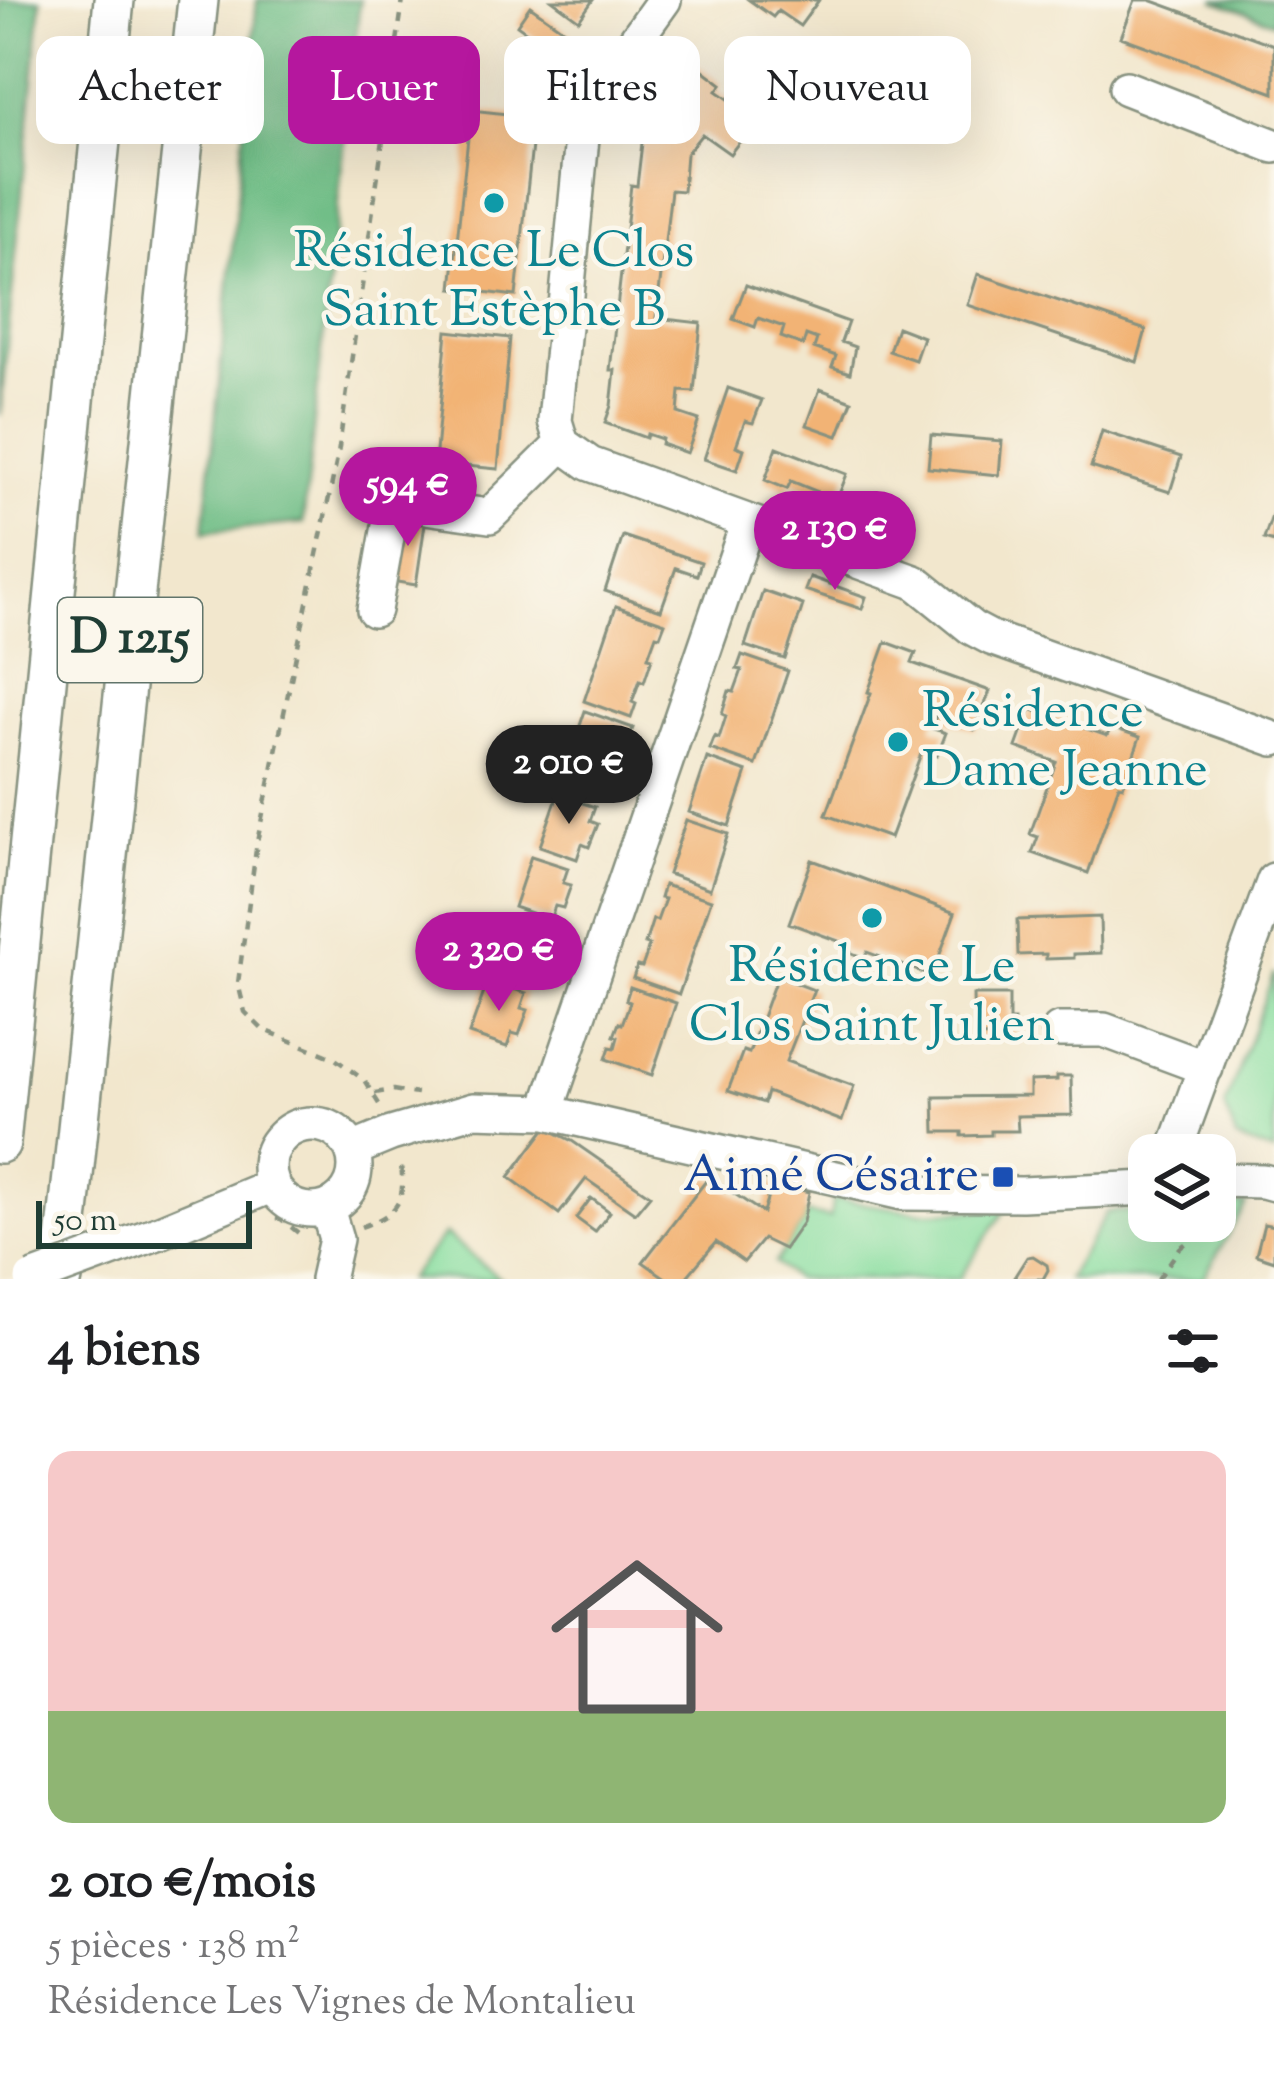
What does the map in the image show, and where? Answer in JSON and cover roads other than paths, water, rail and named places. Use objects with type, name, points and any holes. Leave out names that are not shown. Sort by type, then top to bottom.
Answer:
[{"type":"main road","name":"D 1215","points":[[0,1143],[114,0]]},
{"type":"main road","name":"D 1215","points":[[62,1279],[198,0]]},
{"type":"street","points":[[664,0],[594,98],[582,139],[555,421],[562,444],[590,464],[916,582],[972,628],[992,638],[1274,739]]},
{"type":"street","points":[[1126,88],[1274,146]]},
{"type":"street","points":[[374,610],[392,508],[398,503],[489,516],[562,444]]},
{"type":"street","points":[[546,1112],[748,522]]},
{"type":"street","points":[[1182,1134],[1274,880]]},
{"type":"street","points":[[1060,1030],[1104,1030],[1206,1068]]},
{"type":"street","points":[[352,1150],[473,1110],[546,1112],[880,1190],[1022,1194],[1128,1189]]},
{"type":"street","points":[[270,1201],[270,1158],[283,1135],[308,1124],[334,1130],[345,1139],[356,1164],[349,1191],[331,1221],[327,1279]]},
{"type":"street","points":[[1236,1181],[1274,1184]]},
{"type":"street","points":[[32,1279],[160,1232],[270,1201],[314,1210],[331,1221]]},
{"type":"place","name":"Résidence Le Clos Saint Estèphe B","points":[[494,203]]},
{"type":"place","name":"Résidence Dame Jeanne","points":[[898,742]]},
{"type":"place","name":"Résidence Le Clos Saint Julien","points":[[872,918]]},
{"type":"place","name":"Aimé Césaire","points":[[1003,1177]]}]
